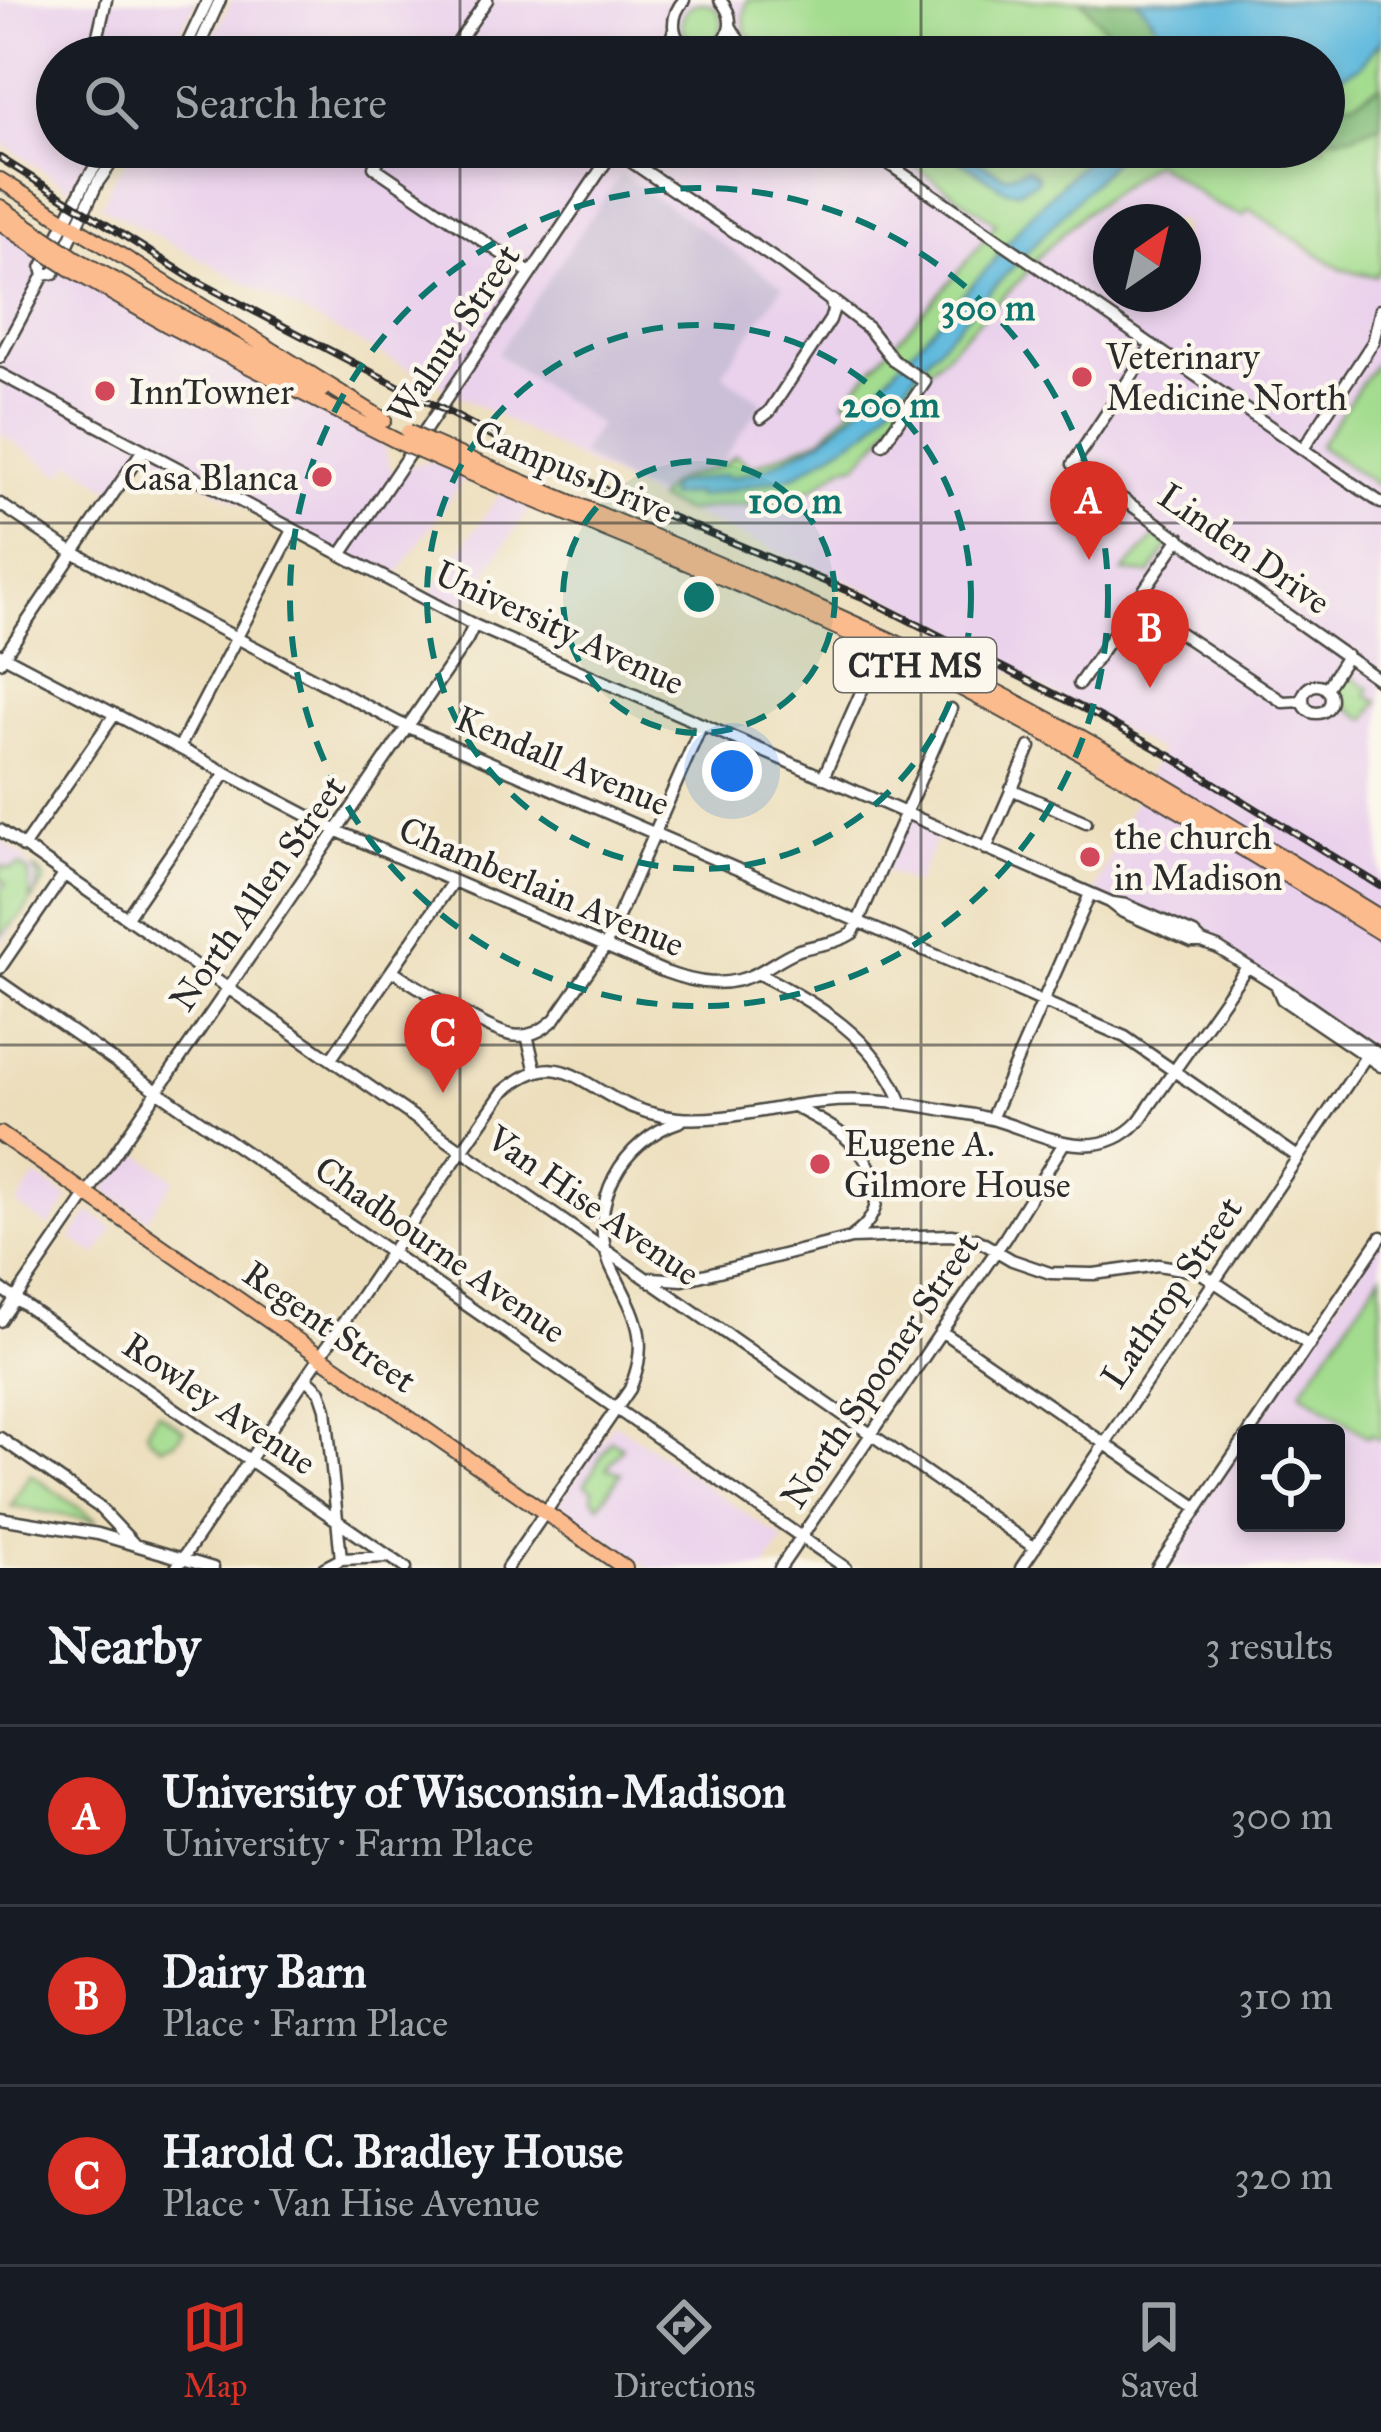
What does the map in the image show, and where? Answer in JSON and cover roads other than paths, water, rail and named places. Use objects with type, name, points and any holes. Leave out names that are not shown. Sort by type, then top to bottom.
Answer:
[{"type":"main road","points":[[0,180],[384,420]]},
{"type":"main road","name":"Campus Drive","points":[[0,207],[38,241]]},
{"type":"main road","name":"Campus Drive","points":[[0,222],[38,241],[166,324],[425,447],[922,668],[1142,786],[1381,933]]},
{"type":"main road","name":"Campus Drive","points":[[75,265],[384,420],[404,437]]},
{"type":"main road","name":"Campus Drive","points":[[425,447],[801,600],[950,668],[1142,772],[1381,918]]},
{"type":"main road","name":"Regent Street","points":[[0,1134],[625,1568]]},
{"type":"street","points":[[98,36],[106,0]]},
{"type":"street","points":[[191,36],[208,0]]},
{"type":"street","points":[[204,36],[220,0]]},
{"type":"street","points":[[462,36],[487,0]]},
{"type":"street","points":[[678,36],[670,10],[684,0]]},
{"type":"street","points":[[720,0],[737,36]]},
{"type":"street","points":[[726,36],[736,0]]},
{"type":"street","points":[[672,36],[674,31]]},
{"type":"street","points":[[0,357],[44,274],[54,273],[94,168]]},
{"type":"street","points":[[72,225],[108,168]]},
{"type":"street","points":[[375,168],[530,273]]},
{"type":"street","name":"Walnut Street","points":[[341,555],[601,168]]},
{"type":"street","points":[[643,168],[868,328],[896,363],[921,380],[883,444]]},
{"type":"street","points":[[894,168],[1381,503]]},
{"type":"street","points":[[761,418],[830,320],[830,303]]},
{"type":"street","points":[[1303,449],[1373,342],[1381,310]]},
{"type":"street","name":"Linden Drive","points":[[1152,345],[1074,462],[1381,681]]},
{"type":"street","name":"University Avenue","points":[[0,374],[474,625],[1110,902],[1123,913],[1218,948],[1277,987],[1282,999],[1373,1054],[1381,1066]]},
{"type":"street","points":[[1,657],[142,452]]},
{"type":"street","name":"Kendall Avenue","points":[[0,503],[74,553],[408,726],[1125,1037],[1298,1157]]},
{"type":"street","points":[[179,748],[293,530]]},
{"type":"street","points":[[1079,684],[1180,538]]},
{"type":"street","points":[[1135,603],[1283,702],[1303,701]]},
{"type":"street","name":"North Allen Street","points":[[0,1321],[474,625]]},
{"type":"street","points":[[1325,689],[1347,656]]},
{"type":"street","name":"Chamberlain Avenue","points":[[1,657],[338,831],[665,972],[703,984],[757,974],[797,951],[849,936],[859,921]]},
{"type":"street","points":[[823,778],[874,663]]},
{"type":"street","points":[[1310,687],[1325,689],[1330,702],[1324,711],[1311,712],[1303,701],[1304,693],[1310,687]]},
{"type":"street","points":[[859,921],[951,709]]},
{"type":"street","points":[[23,847],[115,714]]},
{"type":"street","points":[[393,971],[505,1034],[527,1035],[545,1029],[605,946],[701,724]]},
{"type":"street","points":[[986,849],[1030,747]]},
{"type":"street","points":[[127,917],[226,773]]},
{"type":"street","points":[[1010,789],[1086,822]]},
{"type":"street","name":"Van Hise Avenue","points":[[0,830],[1035,1547]]},
{"type":"street","points":[[0,968],[64,874]]},
{"type":"street","points":[[331,1059],[453,881]]},
{"type":"street","points":[[991,1119],[1090,894]]},
{"type":"street","points":[[507,1568],[618,1408],[638,1368],[638,1326],[607,1250],[604,1204],[615,1172],[649,1135],[695,1119],[824,1101],[902,1103],[991,1119],[1064,1143],[1117,1140],[1139,1121],[1247,967]]},
{"type":"street","points":[[757,974],[811,1001],[844,1025],[881,1066],[902,1103]]},
{"type":"street","name":"Chadbourne Avenue","points":[[0,982],[846,1568]]},
{"type":"street","points":[[527,1035],[536,1072]]},
{"type":"street","name":"Lathrop Street","points":[[1021,1568],[1298,1157],[1373,1054]]},
{"type":"street","points":[[179,1564],[503,1092],[523,1076],[549,1070],[574,1074],[642,1111],[695,1119]]},
{"type":"street","points":[[794,1106],[848,1139],[872,1172],[877,1195],[874,1212],[850,1238]]},
{"type":"street","name":"North Spooner Street","points":[[780,1568],[1064,1143]]},
{"type":"street","points":[[624,1296],[640,1274],[683,1280],[850,1238],[951,1235],[976,1239],[1050,1273],[1094,1274],[1158,1264],[1200,1272],[1309,1345]]},
{"type":"street","points":[[1255,1424],[1381,1238]]},
{"type":"street","name":"Rowley Avenue","points":[[0,1288],[406,1568]]},
{"type":"street","points":[[941,1331],[1198,1508]]},
{"type":"street","points":[[306,1378],[320,1391],[326,1409],[341,1559]]},
{"type":"street","points":[[0,1438],[99,1508],[135,1545]]},
{"type":"street","points":[[1157,1568],[1237,1450]]},
{"type":"street","points":[[0,1517],[59,1526],[135,1545],[179,1564],[213,1568]]},
{"type":"street","points":[[324,1568],[341,1559],[390,1557]]},
{"type":"water","points":[[1137,0],[1380,0],[1381,40],[1360,66],[1345,74],[1345,36],[1163,36]]},
{"type":"water","points":[[971,168],[990,168],[1005,176],[1027,168],[1038,176],[1018,191],[1006,190]]},
{"type":"water","points":[[1077,168],[1106,168],[932,353],[870,429],[794,476],[697,497],[695,493],[669,497],[673,484],[761,470],[822,440],[860,407]]},
{"type":"railway","points":[[0,158],[193,279],[501,440],[602,488],[865,598],[1098,716],[1381,886]]},
{"type":"place","name":"Veterinary Medicine North","points":[[1082,377]]},
{"type":"place","name":"InnTowner","points":[[105,391]]},
{"type":"place","name":"Casa Blanca","points":[[322,477]]},
{"type":"place","name":"University of Wisconsin-Madison","points":[[1089,560]]},
{"type":"place","name":"Dairy Barn","points":[[1150,688]]},
{"type":"place","name":"the church in Madison","points":[[1090,857]]},
{"type":"place","name":"Harold C. Bradley House","points":[[443,1093]]},
{"type":"place","name":"Eugene A. Gilmore House","points":[[820,1164]]}]
